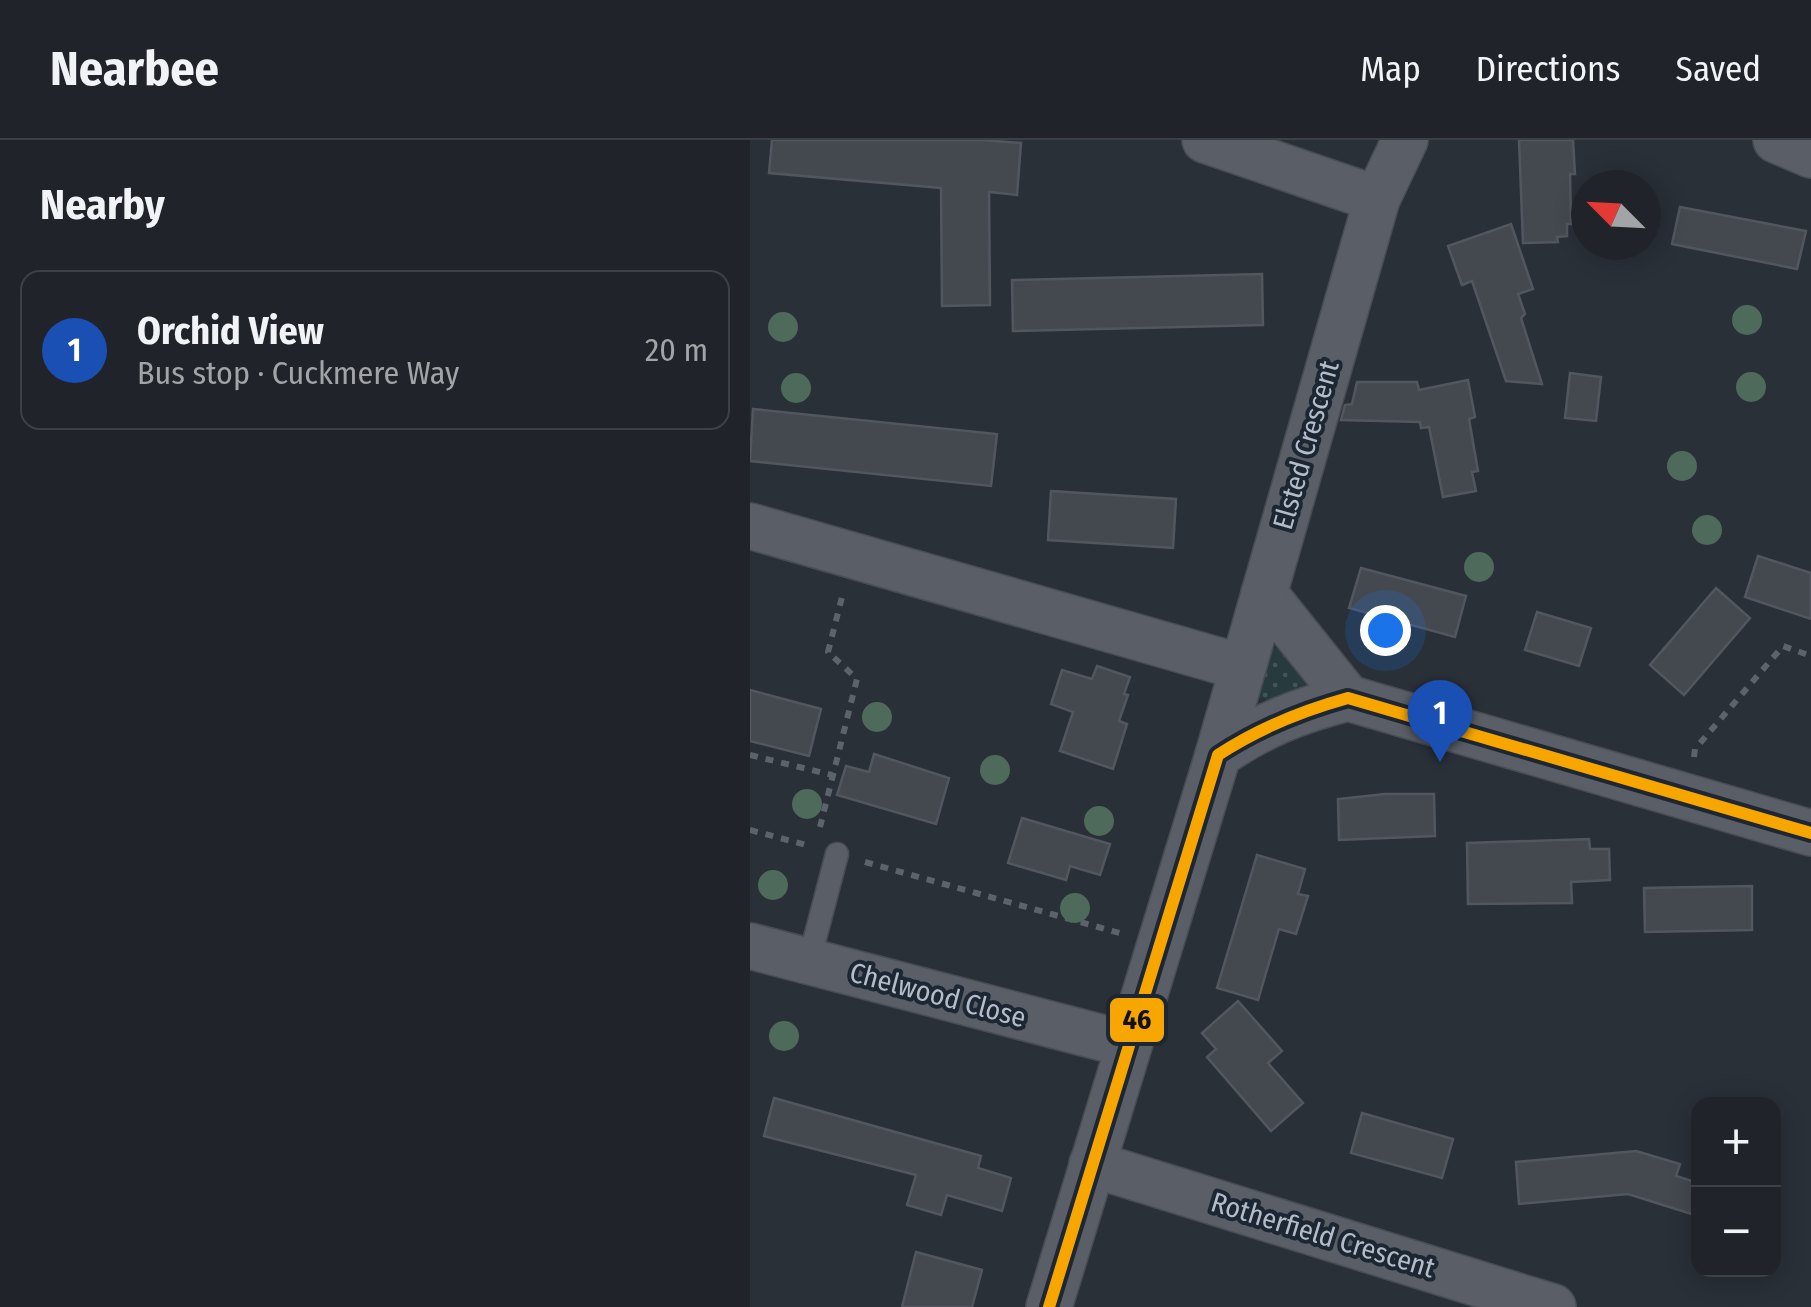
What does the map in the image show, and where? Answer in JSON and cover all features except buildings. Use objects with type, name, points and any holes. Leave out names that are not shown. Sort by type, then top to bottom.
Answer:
[{"type":"street","points":[[1205,140],[1377,199]]},
{"type":"street","name":"Elsted Crescent","points":[[1048,1307],[1218,754],[1377,199],[1405,140]]},
{"type":"street","points":[[1776,140],[1811,156]]},
{"type":"street","points":[[750,526],[1241,667]]},
{"type":"street","points":[[1264,593],[1348,698]]},
{"type":"street","points":[[1218,754],[1256,729],[1295,712],[1348,698],[1811,833]]},
{"type":"street","name":"Chelwood Close","points":[[750,946],[1126,1044]]},
{"type":"street","name":"Rotherfield Crescent","points":[[1092,1164],[1554,1307]]},
{"type":"lane","points":[[809,961],[826,851]]},
{"type":"path","points":[[826,851],[832,776],[857,679],[828,652],[852,556]]},
{"type":"path","points":[[1693,761],[1695,749],[1783,646],[1811,656]]},
{"type":"path","points":[[750,755],[832,776]]},
{"type":"path","points":[[750,830],[1158,943]]},
{"type":"green space","points":[[1272,648],[1287,650],[1313,685],[1268,700],[1256,696]]},
{"type":"transit line","name":"46","points":[[1049,1307],[1218,755],[1233,745],[1281,721],[1348,698],[1811,833]]},
{"type":"place","name":"Orchid View","points":[[1440,762]]}]
